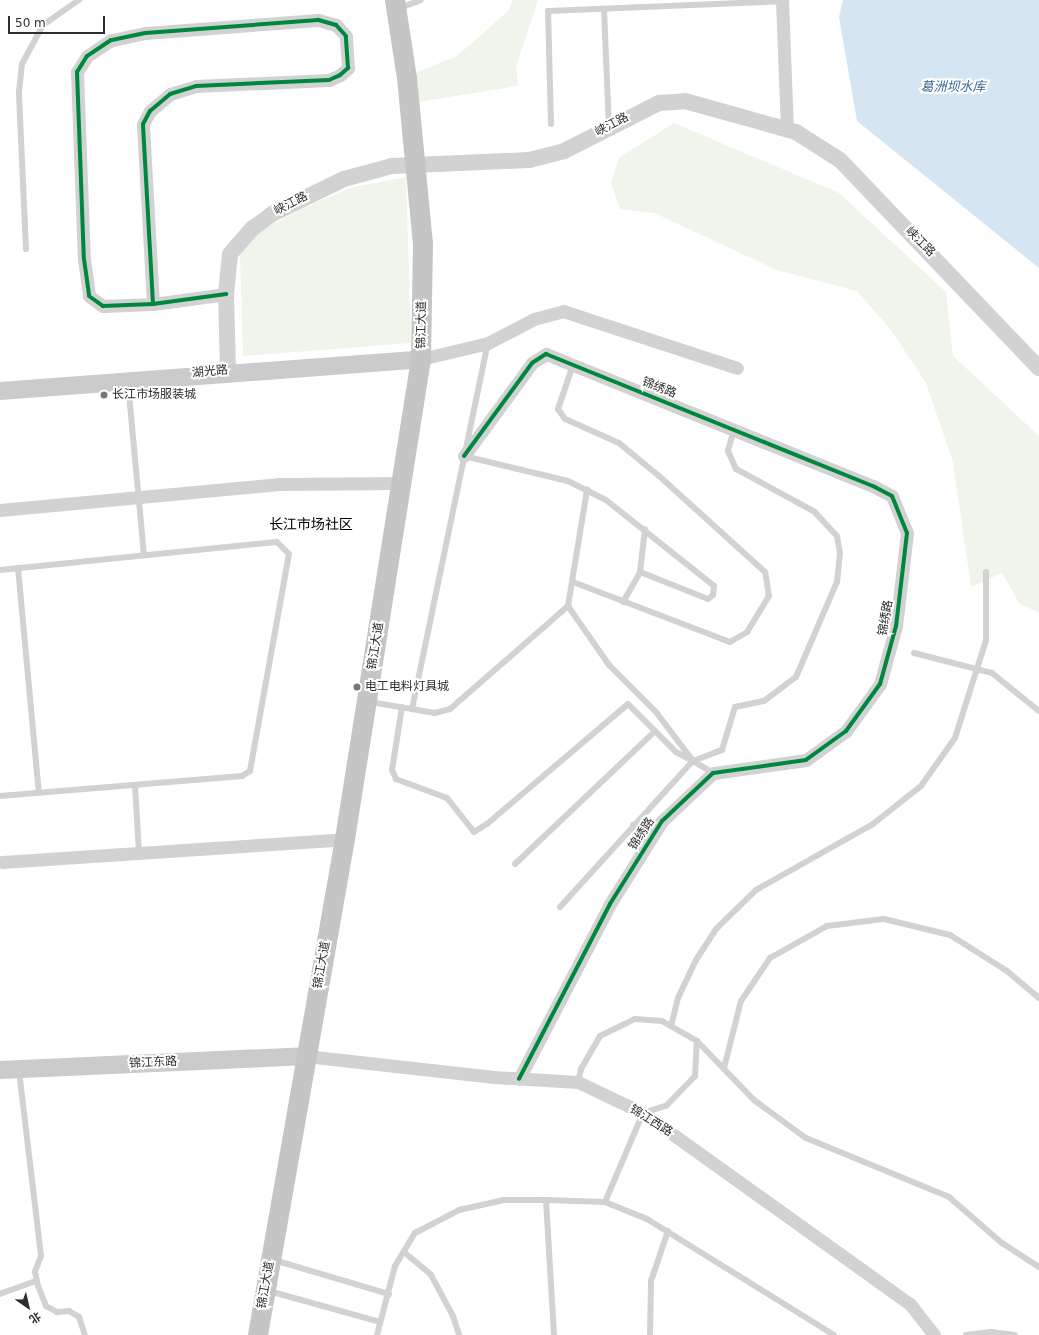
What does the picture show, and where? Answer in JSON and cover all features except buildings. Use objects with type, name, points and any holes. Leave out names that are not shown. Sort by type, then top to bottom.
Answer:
[{"type":"main road","name":"锦江大道","points":[[258,1335],[345,839],[421,358],[424,243],[408,78],[396,5]]},
{"type":"main road","name":"湖光路","points":[[0,391],[228,371],[421,358]]},
{"type":"main road","name":"锦江东路","points":[[0,1070],[306,1056]]},
{"type":"street","points":[[782,1],[787,130]]},
{"type":"street","points":[[153,304],[143,124],[150,111],[170,94],[196,86],[329,80],[340,75],[348,68],[346,36],[336,25],[318,20],[145,33],[111,40],[86,56],[77,72],[84,259],[89,296],[103,306],[153,304],[226,294]]},
{"type":"street","name":"峡江路","points":[[228,371],[226,294],[230,254],[253,228],[294,202],[344,179],[392,166],[529,160],[564,151],[659,103],[685,101],[787,130],[840,160],[1039,368]]},
{"type":"street","points":[[421,358],[488,343],[534,319],[563,311],[737,368]]},
{"type":"street","name":"锦绣路","points":[[464,456],[532,363],[546,354],[734,428],[892,496],[907,533],[896,626],[880,684],[846,731],[806,760],[713,773],[662,821],[610,904],[519,1079]]},
{"type":"street","points":[[0,510],[280,484],[401,483]]},
{"type":"street","points":[[2,862],[345,839]]},
{"type":"street","name":"锦江西路","points":[[306,1056],[519,1079],[578,1082],[643,1113],[910,1304],[934,1335]]},
{"type":"lane","points":[[26,249],[19,92],[22,64],[43,25],[79,0]]},
{"type":"lane","points":[[396,5],[421,0]]},
{"type":"lane","points":[[551,124],[548,11],[782,1]]},
{"type":"lane","points":[[604,9],[610,127]]},
{"type":"lane","points":[[412,709],[488,343]]},
{"type":"lane","points":[[573,365],[558,409],[565,419],[619,444],[659,476],[765,572],[769,596],[747,632],[730,642],[573,582]]},
{"type":"lane","points":[[128,380],[144,554]]},
{"type":"lane","points":[[560,907],[633,825],[693,761],[722,750],[735,707],[764,701],[796,678],[837,582],[837,536],[827,523],[815,512],[736,469],[728,451],[734,428]]},
{"type":"lane","points":[[464,456],[568,481],[587,490],[645,529],[714,586],[713,595],[708,599],[640,572]]},
{"type":"lane","points":[[367,702],[435,713],[450,709],[568,606],[587,490]]},
{"type":"lane","points":[[623,602],[640,572],[645,529]]},
{"type":"lane","points":[[0,570],[144,554],[276,542],[289,554],[250,771],[242,776],[0,796]]},
{"type":"lane","points":[[18,568],[40,793]]},
{"type":"lane","points":[[671,1026],[678,998],[696,960],[716,929],[756,890],[873,824],[921,786],[955,738],[986,640],[986,572]]},
{"type":"lane","points":[[568,606],[609,665],[656,712],[693,761]]},
{"type":"lane","points":[[914,653],[992,673],[1039,711]]},
{"type":"lane","points":[[402,708],[392,770],[396,779],[447,798],[474,832],[487,824],[628,704],[676,752],[713,773]]},
{"type":"lane","points":[[515,864],[655,731]]},
{"type":"lane","points":[[135,785],[139,853]]},
{"type":"lane","points":[[633,825],[651,839]]},
{"type":"lane","points":[[724,1068],[742,1001],[770,958],[827,926],[884,919],[950,935],[1007,971],[1039,998]]},
{"type":"lane","points":[[578,1082],[581,1068],[600,1036],[635,1019],[662,1021],[697,1042],[754,1100],[806,1138],[949,1197],[1002,1243],[1039,1267]]},
{"type":"lane","points":[[605,1202],[643,1113],[667,1105],[695,1076],[697,1042]]},
{"type":"lane","points":[[18,1069],[41,1256],[35,1272],[36,1281],[46,1306],[57,1312],[69,1311],[79,1318],[85,1335]]},
{"type":"lane","points":[[377,1335],[389,1294],[394,1266],[415,1233],[459,1210],[504,1200],[546,1200],[605,1202],[668,1231],[834,1335]]},
{"type":"lane","points":[[546,1200],[554,1335]]},
{"type":"lane","points":[[650,1335],[651,1281],[668,1231]]},
{"type":"lane","points":[[404,1252],[430,1275],[453,1316],[459,1335]]},
{"type":"lane","points":[[271,1259],[389,1294]]},
{"type":"lane","points":[[0,1294],[36,1281]]},
{"type":"lane","points":[[265,1290],[380,1322]]},
{"type":"lane","points":[[966,1335],[990,1332],[1016,1335]]},
{"type":"shaded area","points":[[513,0],[538,0],[516,66],[518,86],[418,102],[417,72],[457,56],[508,11]]},
{"type":"shaded area","points":[[674,123],[839,193],[946,292],[953,356],[1039,436],[1039,613],[1019,603],[1002,573],[971,587],[953,462],[926,383],[891,330],[857,291],[777,270],[654,213],[620,209],[611,183],[619,158]]},
{"type":"shaded area","points":[[406,177],[411,343],[243,356],[240,253],[260,232],[293,213],[349,188]]},
{"type":"water","name":"葛洲坝水库","points":[[843,0],[1039,0],[1039,268],[857,121],[839,17]]},
{"type":"cycle path","points":[[153,304],[143,124],[150,111],[170,94],[196,86],[329,80],[340,75],[348,68],[346,36],[336,25],[318,20],[145,33],[111,40],[87,56],[77,72],[84,259],[89,296],[103,306],[153,304],[226,294]]},
{"type":"cycle path","points":[[464,456],[532,363],[546,354],[873,486],[892,496],[907,533],[896,626],[880,684],[846,731],[806,760],[713,773],[662,821],[610,904],[519,1079]]},
{"type":"place","name":"长江市场服装城","points":[[104,395]]},
{"type":"place","name":"电工电料灯具城","points":[[357,687]]},
{"type":"district","name":"长江市场社区","points":[[311,524]]}]
